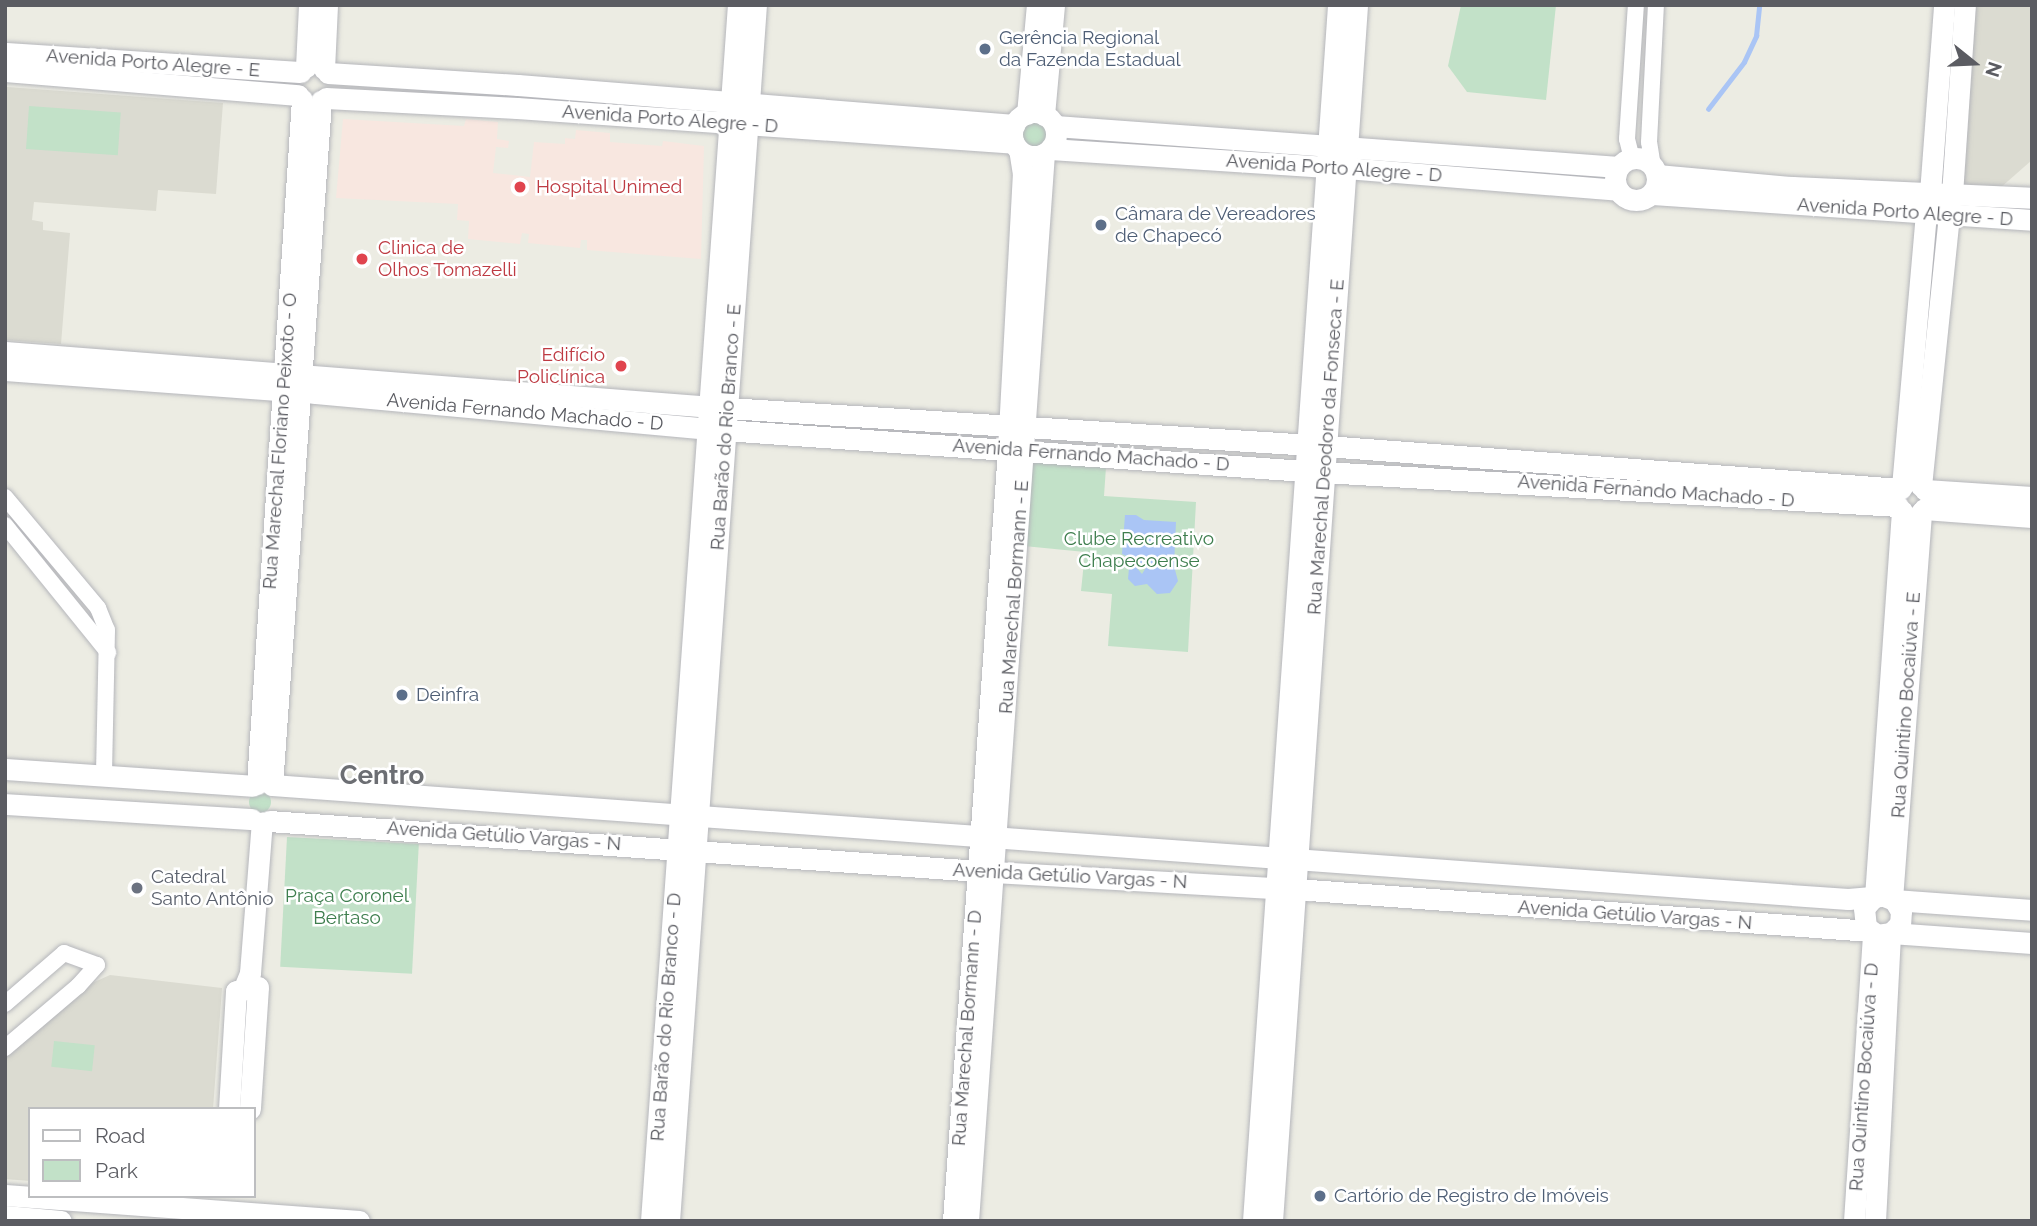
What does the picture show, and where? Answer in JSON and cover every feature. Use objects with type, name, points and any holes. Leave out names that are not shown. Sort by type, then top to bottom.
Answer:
[{"type":"street","points":[[309,5],[314,70],[331,86],[312,98],[295,87],[314,70],[327,5]]},
{"type":"street","name":"Rua Barão do Rio Branco - E","points":[[689,815],[739,113],[738,5]]},
{"type":"street","name":"Rua Barão do Rio Branco - E","points":[[739,113],[756,5]]},
{"type":"street","name":"Rua Marechal Bormann - E","points":[[1029,129],[1037,5]]},
{"type":"street","name":"Rua Marechal Bormann - E","points":[[1021,386],[1023,174],[1029,129],[1054,5]]},
{"type":"street","name":"Rua Marechal Deodoro da Fonseca - E","points":[[1338,5],[1338,145]]},
{"type":"street","name":"Rua Marechal Deodoro da Fonseca - E","points":[[1286,889],[1336,167],[1357,5]]},
{"type":"street","points":[[1636,5],[1626,163],[1615,182],[1625,198],[1636,201],[1654,179],[1648,142],[1656,5]]},
{"type":"street","name":"Rua Quintino Bocaiúva - E","points":[[1883,899],[1912,499],[1928,204],[1954,9]]},
{"type":"street","name":"Rua Quintino Bocaiúva - E","points":[[1912,499],[1950,204],[1954,9]]},
{"type":"street","name":"Avenida Porto Alegre - E","points":[[5,53],[314,70]]},
{"type":"street","name":"Avenida Porto Alegre - D","points":[[314,70],[501,85],[739,113]]},
{"type":"street","name":"Avenida Porto Alegre - E","points":[[5,71],[312,98]]},
{"type":"street","points":[[500,107],[501,85]]},
{"type":"street","name":"Avenida Porto Alegre - D","points":[[312,98],[500,107],[739,113],[1626,163]]},
{"type":"street","name":"Rua Marechal Floriano Peixoto - O","points":[[263,785],[312,98]]},
{"type":"street","name":"Avenida Porto Alegre - D","points":[[1029,129],[1035,156],[1047,151],[1336,167],[1618,190]]},
{"type":"street","name":"Rua Marechal Bormann - E","points":[[988,837],[1021,386],[1047,151],[1055,142],[1029,129]]},
{"type":"street","points":[[1626,163],[1647,161],[1654,179]]},
{"type":"street","name":"Avenida Porto Alegre - D","points":[[1654,179],[1792,187],[1928,204],[2032,198]]},
{"type":"street","name":"Avenida Porto Alegre - D","points":[[1950,204],[2032,220]]},
{"type":"street","points":[[5,352],[293,383]]},
{"type":"street","points":[[5,370],[293,383]]},
{"type":"street","name":"Avenida Fernando Machado - D","points":[[293,383],[1017,439],[1315,471],[1912,499],[2032,497]]},
{"type":"street","name":"Avenida Fernando Machado - D","points":[[1017,439],[1316,445],[1912,499],[2032,517]]},
{"type":"street","points":[[5,497],[98,608],[107,630],[104,777]]},
{"type":"street","points":[[5,525],[108,652]]},
{"type":"street","name":"Avenida Getúlio Vargas - N","points":[[5,769],[2032,910]]},
{"type":"street","points":[[244,988],[250,973],[261,821],[243,803],[245,793],[263,785],[282,801],[279,813],[261,821]]},
{"type":"street","name":"Avenida Getúlio Vargas - N","points":[[5,804],[1286,889],[2032,943]]},
{"type":"street","name":"Rua Barão do Rio Branco - D","points":[[669,1221],[689,815]]},
{"type":"street","name":"Rua Marechal Bormann - D","points":[[968,1221],[988,837]]},
{"type":"street","name":"Rua Barão do Rio Branco - D","points":[[652,1221],[687,848]]},
{"type":"street","name":"Rua Marechal Bormann - D","points":[[953,1221],[986,871]]},
{"type":"street","points":[[1254,1221],[1286,889]]},
{"type":"street","points":[[1272,1221],[1286,889]]},
{"type":"street","points":[[1883,899],[1902,917],[1881,933],[1863,915],[1883,899]]},
{"type":"street","name":"Rua Quintino Bocaiúva - D","points":[[1854,1221],[1881,933]]},
{"type":"street","name":"Rua Quintino Bocaiúva - D","points":[[1875,1221],[1881,933]]},
{"type":"street","points":[[5,1004],[64,953],[97,965],[78,986],[5,1048]]},
{"type":"street","points":[[229,1107],[236,991],[258,988],[250,1107]]},
{"type":"street","points":[[5,1195],[28,1197]]},
{"type":"street","points":[[51,1198],[359,1221]]},
{"type":"street","points":[[5,1216],[61,1221]]},
{"type":"shaded area","points":[[1969,5],[2032,5],[2032,160],[1999,189],[1956,185]]},
{"type":"shaded area","points":[[7,87],[223,103],[216,194],[158,190],[156,211],[34,202],[32,220],[43,222],[43,230],[70,233],[61,344],[5,340]]},
{"type":"shaded area","name":"Hospital Unimed","points":[[343,119],[464,126],[466,119],[498,122],[497,139],[509,141],[508,148],[496,147],[493,173],[530,177],[534,142],[565,144],[565,138],[575,139],[576,130],[610,133],[610,142],[662,146],[663,141],[704,146],[701,259],[587,250],[587,240],[581,240],[580,248],[528,243],[529,234],[522,233],[520,244],[468,239],[469,221],[457,220],[458,204],[336,198]]},
{"type":"shaded area","points":[[110,975],[222,988],[213,1107],[28,1107],[28,1181],[5,1179],[5,1058],[90,984]]},
{"type":"green space","points":[[1461,5],[1556,5],[1546,100],[1467,92],[1448,66]]},
{"type":"green space","points":[[29,106],[121,112],[118,155],[26,149]]},
{"type":"green space","points":[[1034,121],[1044,125],[1048,135],[1044,145],[1034,149],[1024,145],[1020,135],[1024,125]]},
{"type":"green space","name":"Clube Recreativo Chapecoense","points":[[1031,461],[1106,467],[1104,496],[1196,502],[1188,652],[1108,646],[1112,594],[1081,591],[1085,552],[1024,546]]},
{"type":"green space","points":[[260,791],[268,794],[271,802],[268,810],[260,813],[252,810],[249,802],[252,794]]},
{"type":"green space","name":"Praça Coronel Bertaso","points":[[287,837],[419,844],[412,974],[280,967]]},
{"type":"green space","points":[[54,1041],[95,1045],[92,1071],[51,1067]]},
{"type":"water","points":[[1125,515],[1136,515],[1144,520],[1176,522],[1174,566],[1178,581],[1170,593],[1157,594],[1147,584],[1135,586],[1128,579],[1129,568],[1135,566],[1142,574],[1147,566],[1122,554]]},
{"type":"waterway","points":[[1708,109],[1744,62],[1756,36],[1759,5]]},
{"type":"place","name":"Gerência Regional da Fazenda Estadual","points":[[985,49]]},
{"type":"place","name":"Hospital Unimed","points":[[520,187]]},
{"type":"place","name":"Câmara de Vereadores de Chapecó","points":[[1101,225]]},
{"type":"place","name":"Clinica de Olhos Tomazelli","points":[[362,259]]},
{"type":"place","name":"Edifício Policlínica","points":[[621,366]]},
{"type":"place","name":"Deinfra","points":[[402,695]]},
{"type":"place","name":"Catedral Santo Antônio","points":[[137,888]]},
{"type":"place","name":"Cartório de Registro de Imóveis","points":[[1320,1196]]},
{"type":"district","name":"Centro","points":[[382,776]]}]
